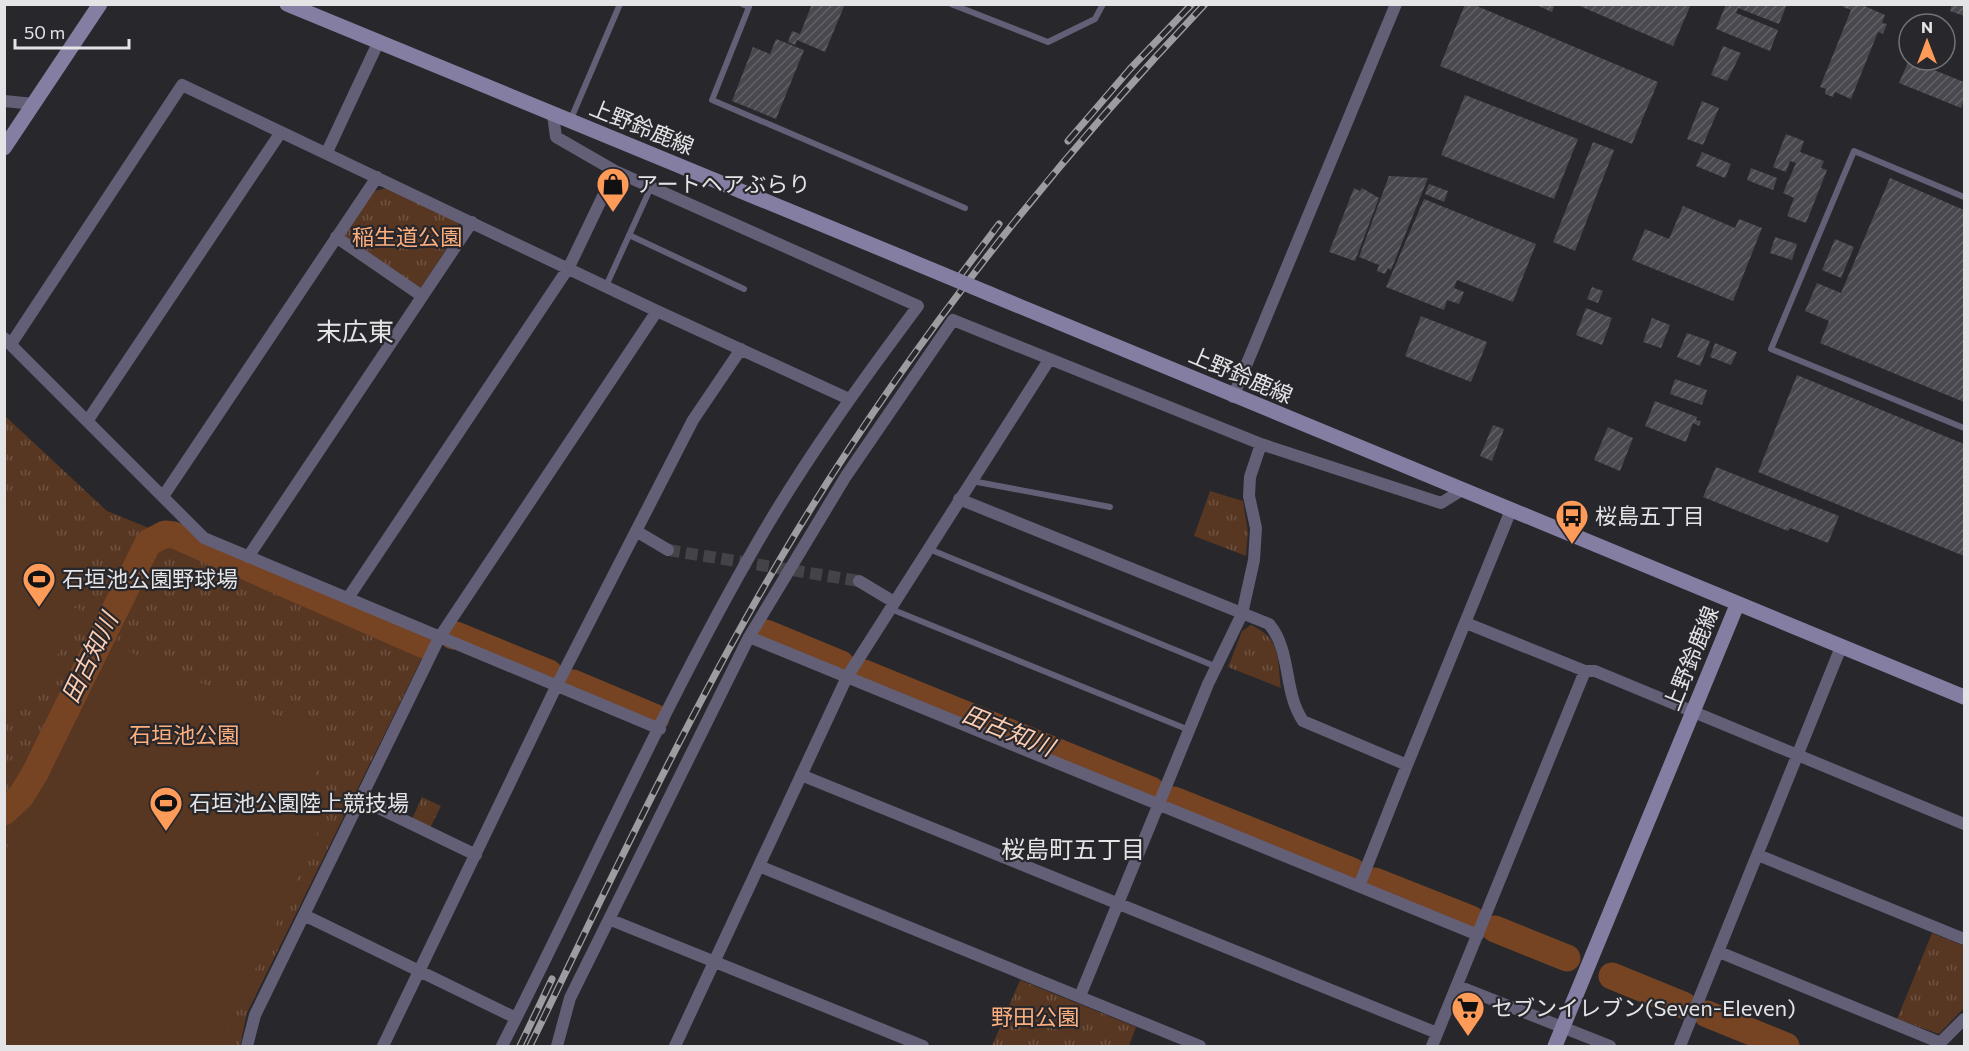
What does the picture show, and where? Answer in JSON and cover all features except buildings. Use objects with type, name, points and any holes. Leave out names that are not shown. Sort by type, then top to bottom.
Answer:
[{"type":"main road","points":[[4,148],[100,4]]},
{"type":"main road","name":"上野鈴鹿線","points":[[287,4],[1737,605],[1556,1047]]},
{"type":"main road","points":[[1737,605],[1965,697]]},
{"type":"street","points":[[1233,397],[1396,4]]},
{"type":"street","points":[[327,152],[378,43]]},
{"type":"street","points":[[660,729],[204,538],[164,495],[8,341],[182,85],[657,311],[849,399]]},
{"type":"street","points":[[4,101],[34,104]]},
{"type":"street","points":[[502,1047],[708,632],[761,537],[849,399],[918,306],[615,171],[556,137],[553,115]]},
{"type":"street","points":[[88,420],[281,132]]},
{"type":"street","points":[[348,598],[568,267],[615,171]]},
{"type":"street","points":[[164,495],[377,177]]},
{"type":"street","points":[[248,556],[472,222]]},
{"type":"street","points":[[336,237],[422,296]]},
{"type":"street","points":[[247,1047],[255,1015],[439,638],[657,311]]},
{"type":"street","points":[[557,1047],[570,998],[749,637],[846,476],[953,320],[1261,444],[1441,503],[1462,490]]},
{"type":"street","points":[[383,1047],[556,687],[636,531],[693,420],[741,349]]},
{"type":"street","points":[[675,1047],[847,677],[1049,360]]},
{"type":"street","points":[[1080,996],[1189,730],[1242,614],[1254,560],[1256,528],[1249,496],[1250,477],[1261,444]]},
{"type":"street","points":[[959,500],[1269,624],[1278,635],[1294,708],[1304,721],[1407,765]]},
{"type":"street","points":[[1359,886],[1511,510]]},
{"type":"street","points":[[636,531],[668,550]]},
{"type":"street","points":[[860,581],[892,605]]},
{"type":"street","points":[[1466,623],[1585,671],[1595,671],[1965,824]]},
{"type":"street","points":[[749,637],[1478,935]]},
{"type":"street","points":[[1680,1047],[1799,757],[1800,748],[1841,646]]},
{"type":"street","points":[[1432,1047],[1585,671]]},
{"type":"street","points":[[801,775],[1437,1033]]},
{"type":"street","points":[[360,799],[476,855]]},
{"type":"street","points":[[1758,855],[1965,939]]},
{"type":"street","points":[[759,866],[1200,1047]]},
{"type":"street","points":[[304,915],[516,1017]]},
{"type":"street","points":[[610,920],[923,1047]]},
{"type":"street","points":[[1719,952],[1939,1045],[1965,1018]]},
{"type":"street","points":[[1458,986],[1610,1047]]},
{"type":"lane","points":[[569,121],[620,4]]},
{"type":"lane","points":[[742,4],[749,7],[712,100],[965,208]]},
{"type":"lane","points":[[951,4],[1048,42],[1095,19],[1104,4]]},
{"type":"lane","points":[[1965,197],[1854,151],[1771,349],[1965,428]]},
{"type":"lane","points":[[606,286],[651,187]]},
{"type":"lane","points":[[629,235],[744,289]]},
{"type":"lane","points":[[971,481],[1110,507]]},
{"type":"lane","points":[[928,549],[1217,668]]},
{"type":"lane","points":[[892,605],[1189,730]]},
{"type":"green space","name":"稲生道公園","points":[[387,188],[458,221],[459,230],[420,289],[344,237],[374,191]]},
{"type":"green space","name":"石垣池公園","points":[[4,415],[107,511],[422,639],[427,648],[247,1013],[240,1046],[5,1046]]},
{"type":"green space","points":[[1210,491],[1243,501],[1248,532],[1246,556],[1194,536]]},
{"type":"green space","name":"石垣池公園野球場","points":[[5,494],[48,538],[74,571],[70,595],[66,596],[66,606],[80,609],[43,685],[5,722]]},
{"type":"green space","points":[[1251,625],[1273,643],[1278,659],[1281,688],[1228,667],[1242,631]]},
{"type":"green space","name":"石垣池公園陸上競技場","points":[[102,640],[328,738],[314,766],[327,812],[220,1046],[5,1046],[5,852]]},
{"type":"green space","points":[[422,797],[441,806],[430,828],[412,819]]},
{"type":"green space","points":[[1932,933],[1964,946],[1964,1008],[1939,1034],[1897,1019]]},
{"type":"green space","name":"野田公園","points":[[1020,980],[1136,1027],[1129,1046],[992,1046]]},
{"type":"waterway","name":"田古知川","points":[[4,812],[21,796],[35,773],[148,543],[165,534],[174,535],[424,645]]},
{"type":"waterway","name":"田古知川","points":[[766,633],[841,664]]},
{"type":"waterway","name":"田古知川","points":[[453,636],[456,635],[549,673]]},
{"type":"waterway","name":"田古知川","points":[[864,673],[1151,790]]},
{"type":"waterway","name":"田古知川","points":[[573,683],[656,718]]},
{"type":"waterway","name":"田古知川","points":[[1174,800],[1352,871]]},
{"type":"waterway","name":"田古知川","points":[[1375,881],[1471,919]]},
{"type":"waterway","name":"田古知川","points":[[1495,929],[1567,958]]},
{"type":"waterway","name":"田古知川","points":[[1612,976],[1683,1005]]},
{"type":"waterway","name":"田古知川","points":[[1707,1014],[1786,1046]]},
{"type":"tunnel","points":[[668,550],[859,581]]},
{"type":"railway","points":[[1068,141],[1130,69],[1192,4]]},
{"type":"railway","points":[[530,1046],[620,860],[714,676],[782,556],[828,482],[876,409],[978,268],[1088,133],[1205,4]]},
{"type":"railway","points":[[959,277],[999,224]]},
{"type":"railway","points":[[520,1046],[552,979]]},
{"type":"place","name":"アートヘアぶらり","points":[[613,213]]},
{"type":"place","name":"桜島五丁目","points":[[1572,545]]},
{"type":"place","name":"石垣池公園野球場","points":[[39,608]]},
{"type":"place","name":"石垣池公園陸上競技場","points":[[166,832]]},
{"type":"place","name":"セブンイレブン(Seven-Eleven)","points":[[1468,1037]]},
{"type":"district","name":"末広東","points":[[355,332]]},
{"type":"district","name":"桜島町五丁目","points":[[1073,850]]}]
